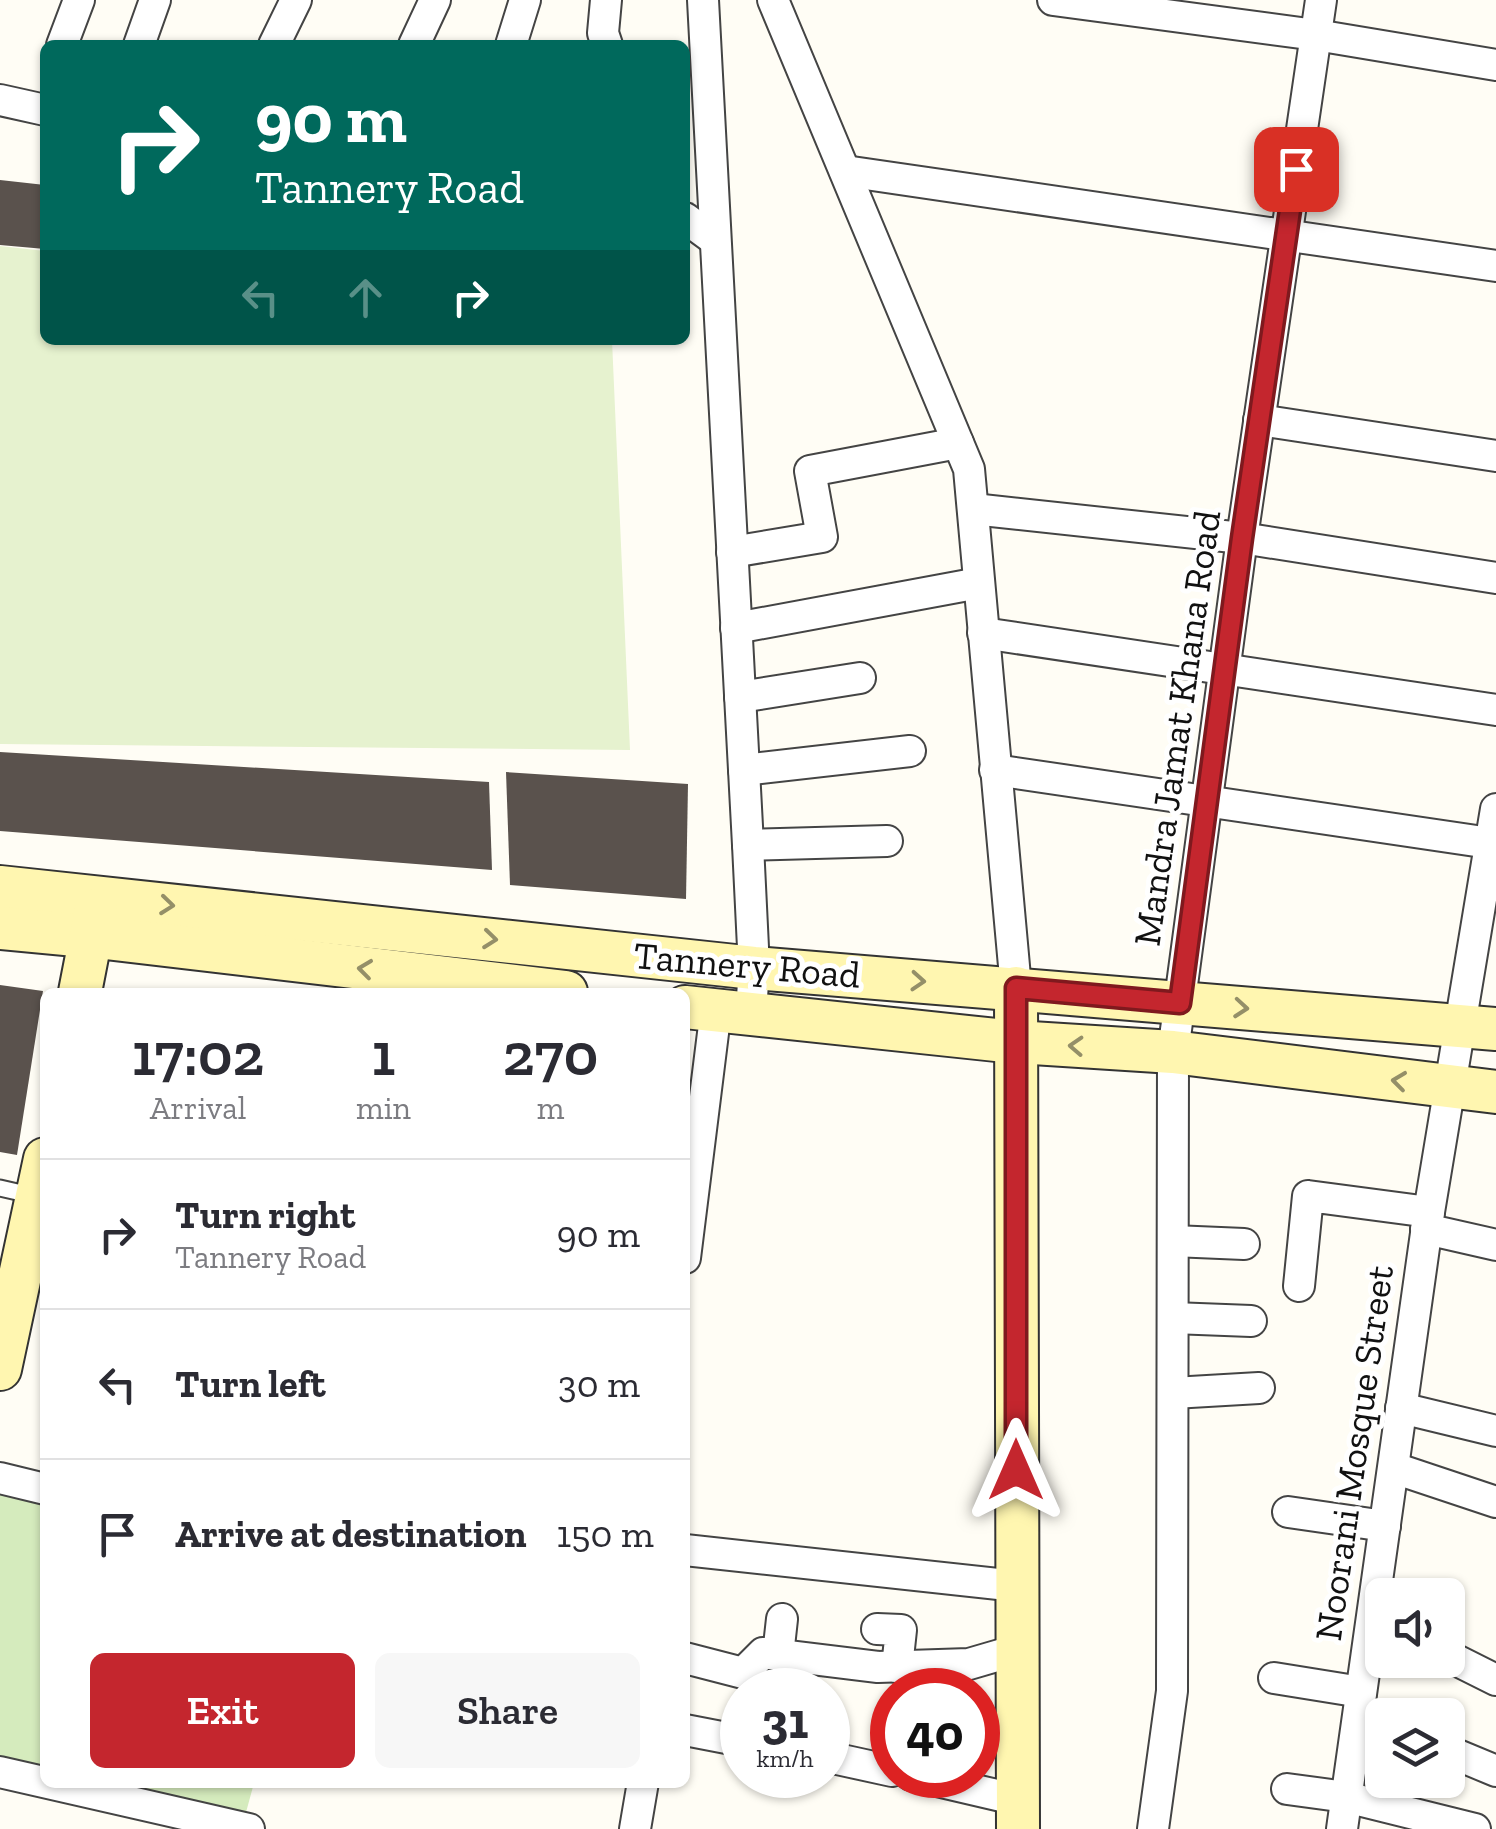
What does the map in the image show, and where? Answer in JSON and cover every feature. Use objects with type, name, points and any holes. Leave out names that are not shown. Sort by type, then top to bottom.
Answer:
[{"type":"main road","name":"Tannery Road","points":[[0,887],[95,917],[541,988]]},
{"type":"main road","name":"Tannery Road","points":[[0,928],[95,917],[1478,1026]]},
{"type":"main road","points":[[81,988],[95,917]]},
{"type":"main road","points":[[1016,988],[1018,1814]]},
{"type":"main road","name":"Tannery Road","points":[[717,1009],[1015,1042],[1173,1052],[1496,1092]]},
{"type":"main road","points":[[0,1368],[27,1181]]},
{"type":"street","points":[[64,40],[79,0]]},
{"type":"street","points":[[141,40],[155,0]]},
{"type":"street","points":[[276,40],[296,0]]},
{"type":"street","points":[[416,40],[435,0]]},
{"type":"street","points":[[513,40],[525,0]]},
{"type":"street","points":[[605,40],[606,0]]},
{"type":"street","points":[[690,1219],[717,1009],[754,968],[702,0]]},
{"type":"street","points":[[773,0],[970,469],[1016,988]]},
{"type":"street","points":[[1053,0],[1496,64]]},
{"type":"street","name":"Mandra Jamat Khana Road","points":[[1152,1829],[1172,1691],[1173,1052],[1242,538],[1321,0]]},
{"type":"street","points":[[0,100],[40,103]]},
{"type":"street","points":[[845,171],[1496,266]]},
{"type":"street","points":[[690,222],[715,240]]},
{"type":"street","points":[[1259,420],[1496,456]]},
{"type":"street","points":[[732,552],[822,537],[810,471],[958,443]]},
{"type":"street","points":[[973,509],[1242,538],[1496,578]]},
{"type":"street","points":[[736,628],[979,583]]},
{"type":"street","points":[[983,633],[1496,710]]},
{"type":"street","points":[[740,697],[860,678]]},
{"type":"street","points":[[744,770],[910,752]]},
{"type":"street","points":[[995,770],[1493,844]]},
{"type":"street","name":"Noorani Mosque Street","points":[[1380,1578],[1427,1220],[1450,1088],[1478,1026],[1496,809]]},
{"type":"street","points":[[748,845],[886,841]]},
{"type":"street","points":[[1298,1286],[1308,1196],[1427,1220],[1496,1245]]},
{"type":"street","points":[[1173,1241],[1244,1244]]},
{"type":"street","points":[[1173,1318],[1251,1321]]},
{"type":"street","points":[[1173,1393],[1259,1388]]},
{"type":"street","points":[[1401,1408],[1496,1430]]},
{"type":"street","points":[[1394,1468],[1496,1502]]},
{"type":"street","points":[[0,1478],[40,1489]]},
{"type":"street","points":[[1288,1512],[1384,1526]]},
{"type":"street","points":[[690,1551],[1016,1586]]},
{"type":"street","points":[[778,1655],[782,1619]]},
{"type":"street","points":[[877,1630],[901,1630],[897,1667]]},
{"type":"street","points":[[690,1659],[743,1673],[764,1653],[897,1667],[969,1664],[1017,1650]]},
{"type":"street","points":[[1465,1664],[1496,1680]]},
{"type":"street","points":[[1274,1678],[1365,1709]]},
{"type":"street","name":"Noorani Mosque Street","points":[[1342,1829],[1365,1718]]},
{"type":"street","points":[[690,1731],[720,1737]]},
{"type":"street","points":[[1465,1758],[1496,1772]]},
{"type":"street","points":[[0,1772],[40,1782]]},
{"type":"street","points":[[67,1788],[234,1828]]},
{"type":"street","points":[[643,1788],[645,1827]]},
{"type":"street","points":[[1288,1789],[1346,1797],[1476,1829]]},
{"type":"street","points":[[974,1798],[1018,1814]]},
{"type":"green space","points":[[0,246],[40,250],[40,345],[612,345],[630,750],[0,744]]},
{"type":"green space","points":[[0,1478],[40,1488],[40,1781],[0,1772]]},
{"type":"green space","points":[[70,1788],[253,1788],[242,1827]]},
{"type":"building","points":[[0,180],[40,184],[40,249],[0,245]]},
{"type":"building","points":[[0,752],[489,782],[492,870],[0,831]]},
{"type":"building","points":[[506,772],[688,784],[686,899],[510,885]]},
{"type":"building","points":[[0,985],[40,991],[40,1010],[17,1155],[0,1152]]},
{"type":"route","points":[[1016,1470],[1016,988],[1180,1003],[1296,169]]}]
